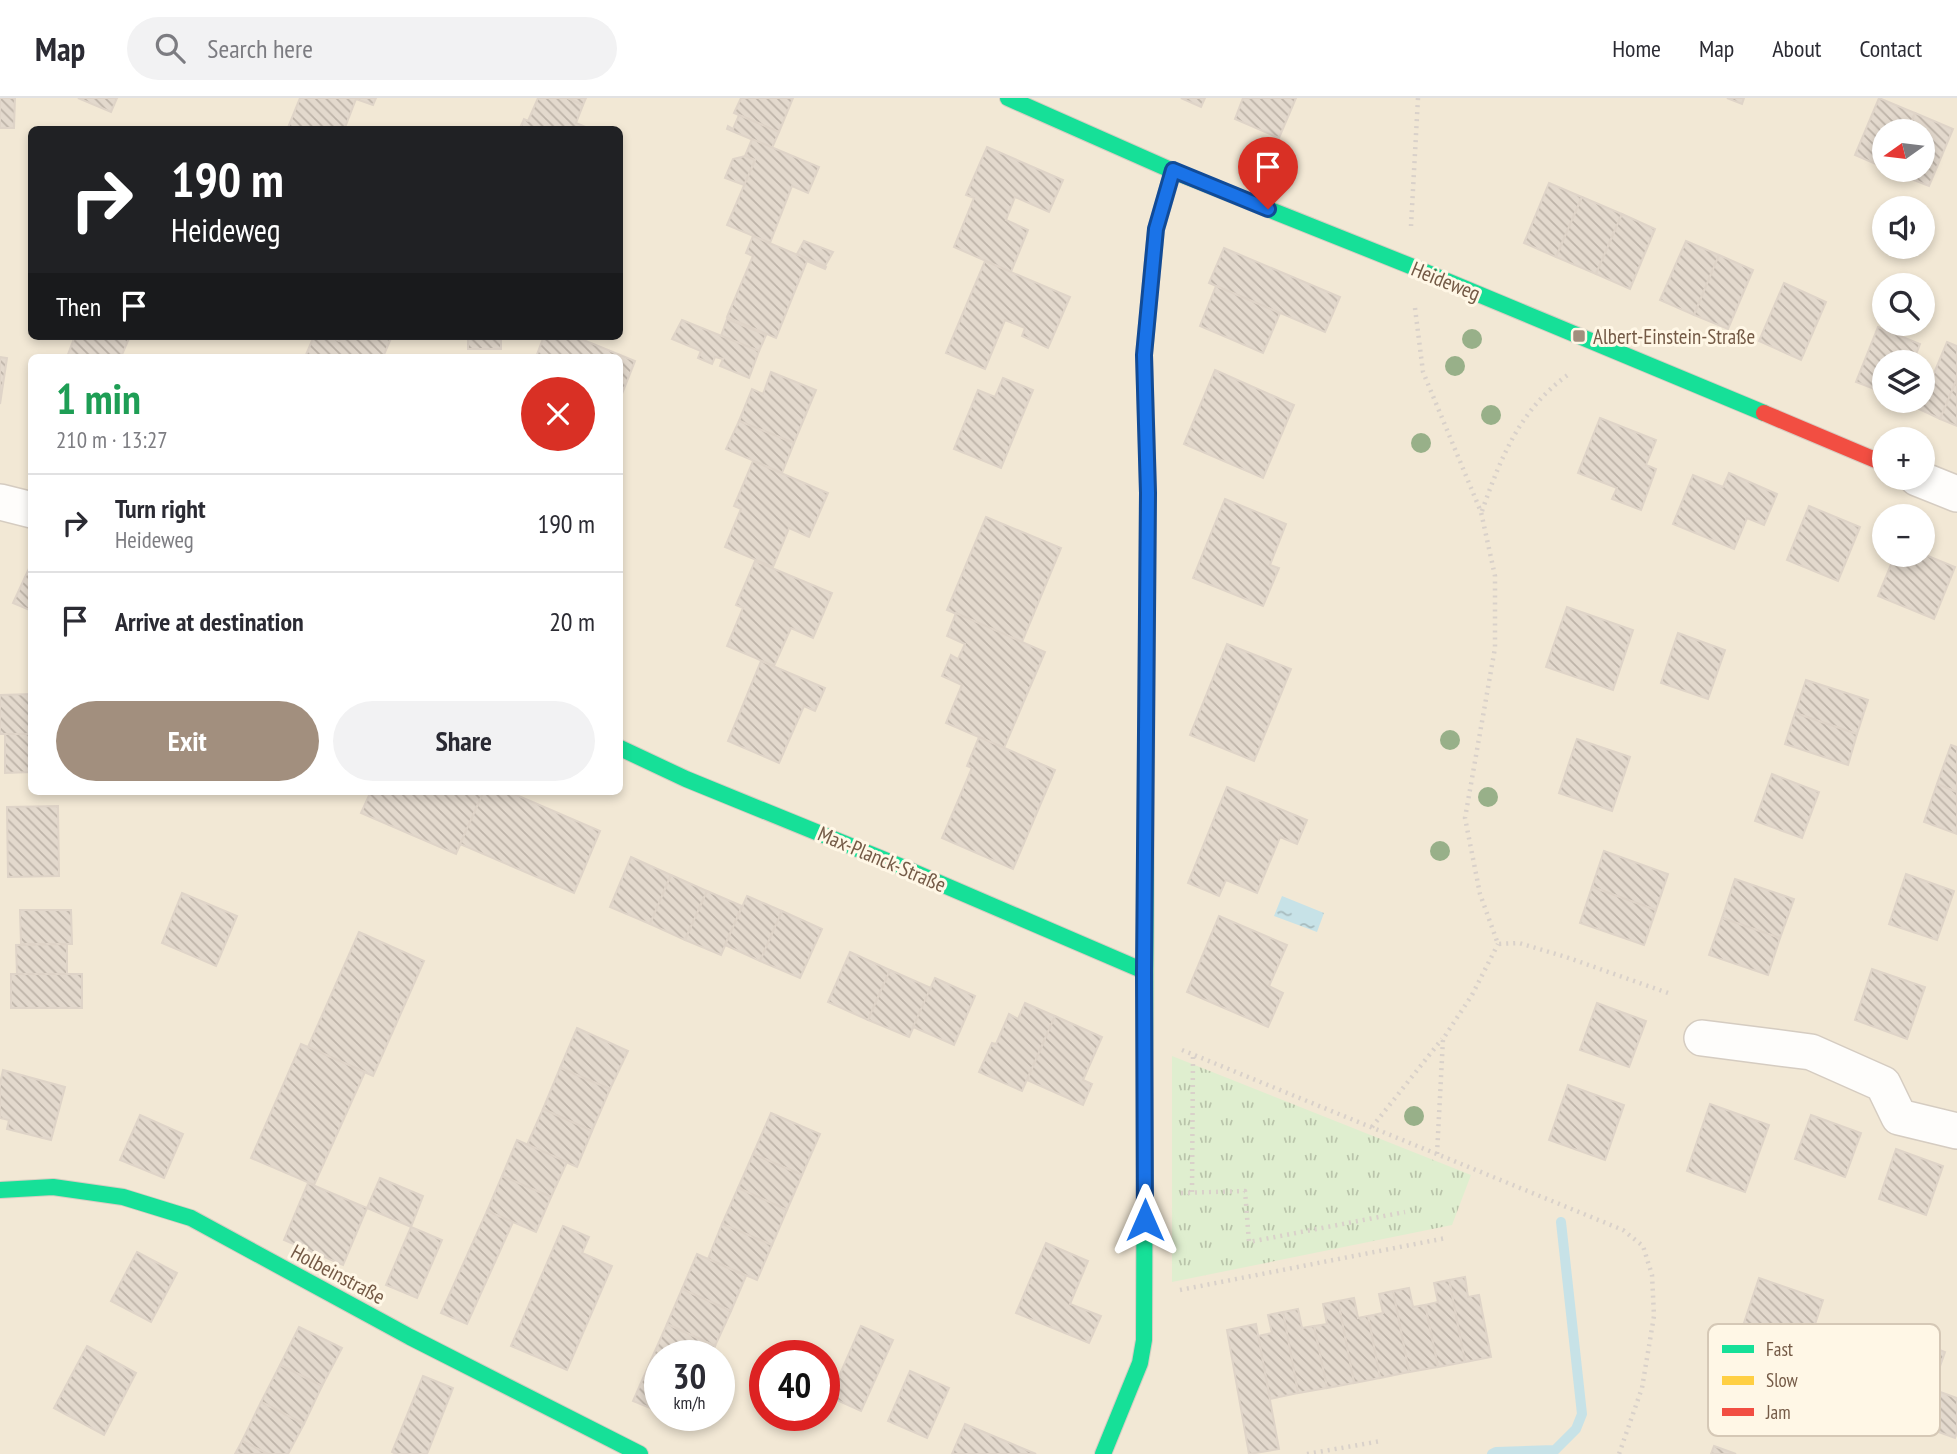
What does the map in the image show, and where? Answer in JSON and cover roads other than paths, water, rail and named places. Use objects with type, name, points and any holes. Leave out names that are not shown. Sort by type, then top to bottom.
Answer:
[{"type":"street","name":"Heideweg","points":[[1008,98],[1173,170],[1872,459]]},
{"type":"street","points":[[1103,1454],[1140,1363],[1144,1340],[1148,493],[1144,355],[1156,229],[1173,170]]},
{"type":"street","points":[[1935,485],[1957,494]]},
{"type":"street","points":[[0,502],[28,509]]},
{"type":"street","name":"Max-Planck-Straße","points":[[623,749],[686,779],[902,867],[1144,971]]},
{"type":"street","points":[[1702,1038],[1811,1052],[1883,1084],[1899,1116],[1957,1131]]},
{"type":"street","name":"Holbeinstraße","points":[[0,1189],[65,1188],[122,1197],[191,1218],[410,1337],[640,1454]]},
{"type":"water","points":[[1282,896],[1324,913],[1317,932],[1274,916]]},
{"type":"waterway","points":[[1492,1454],[1555,1450],[1576,1429],[1582,1414],[1561,1222]]},
{"type":"place","name":"Albert-Einstein-Straße","points":[[1579,336]]}]
